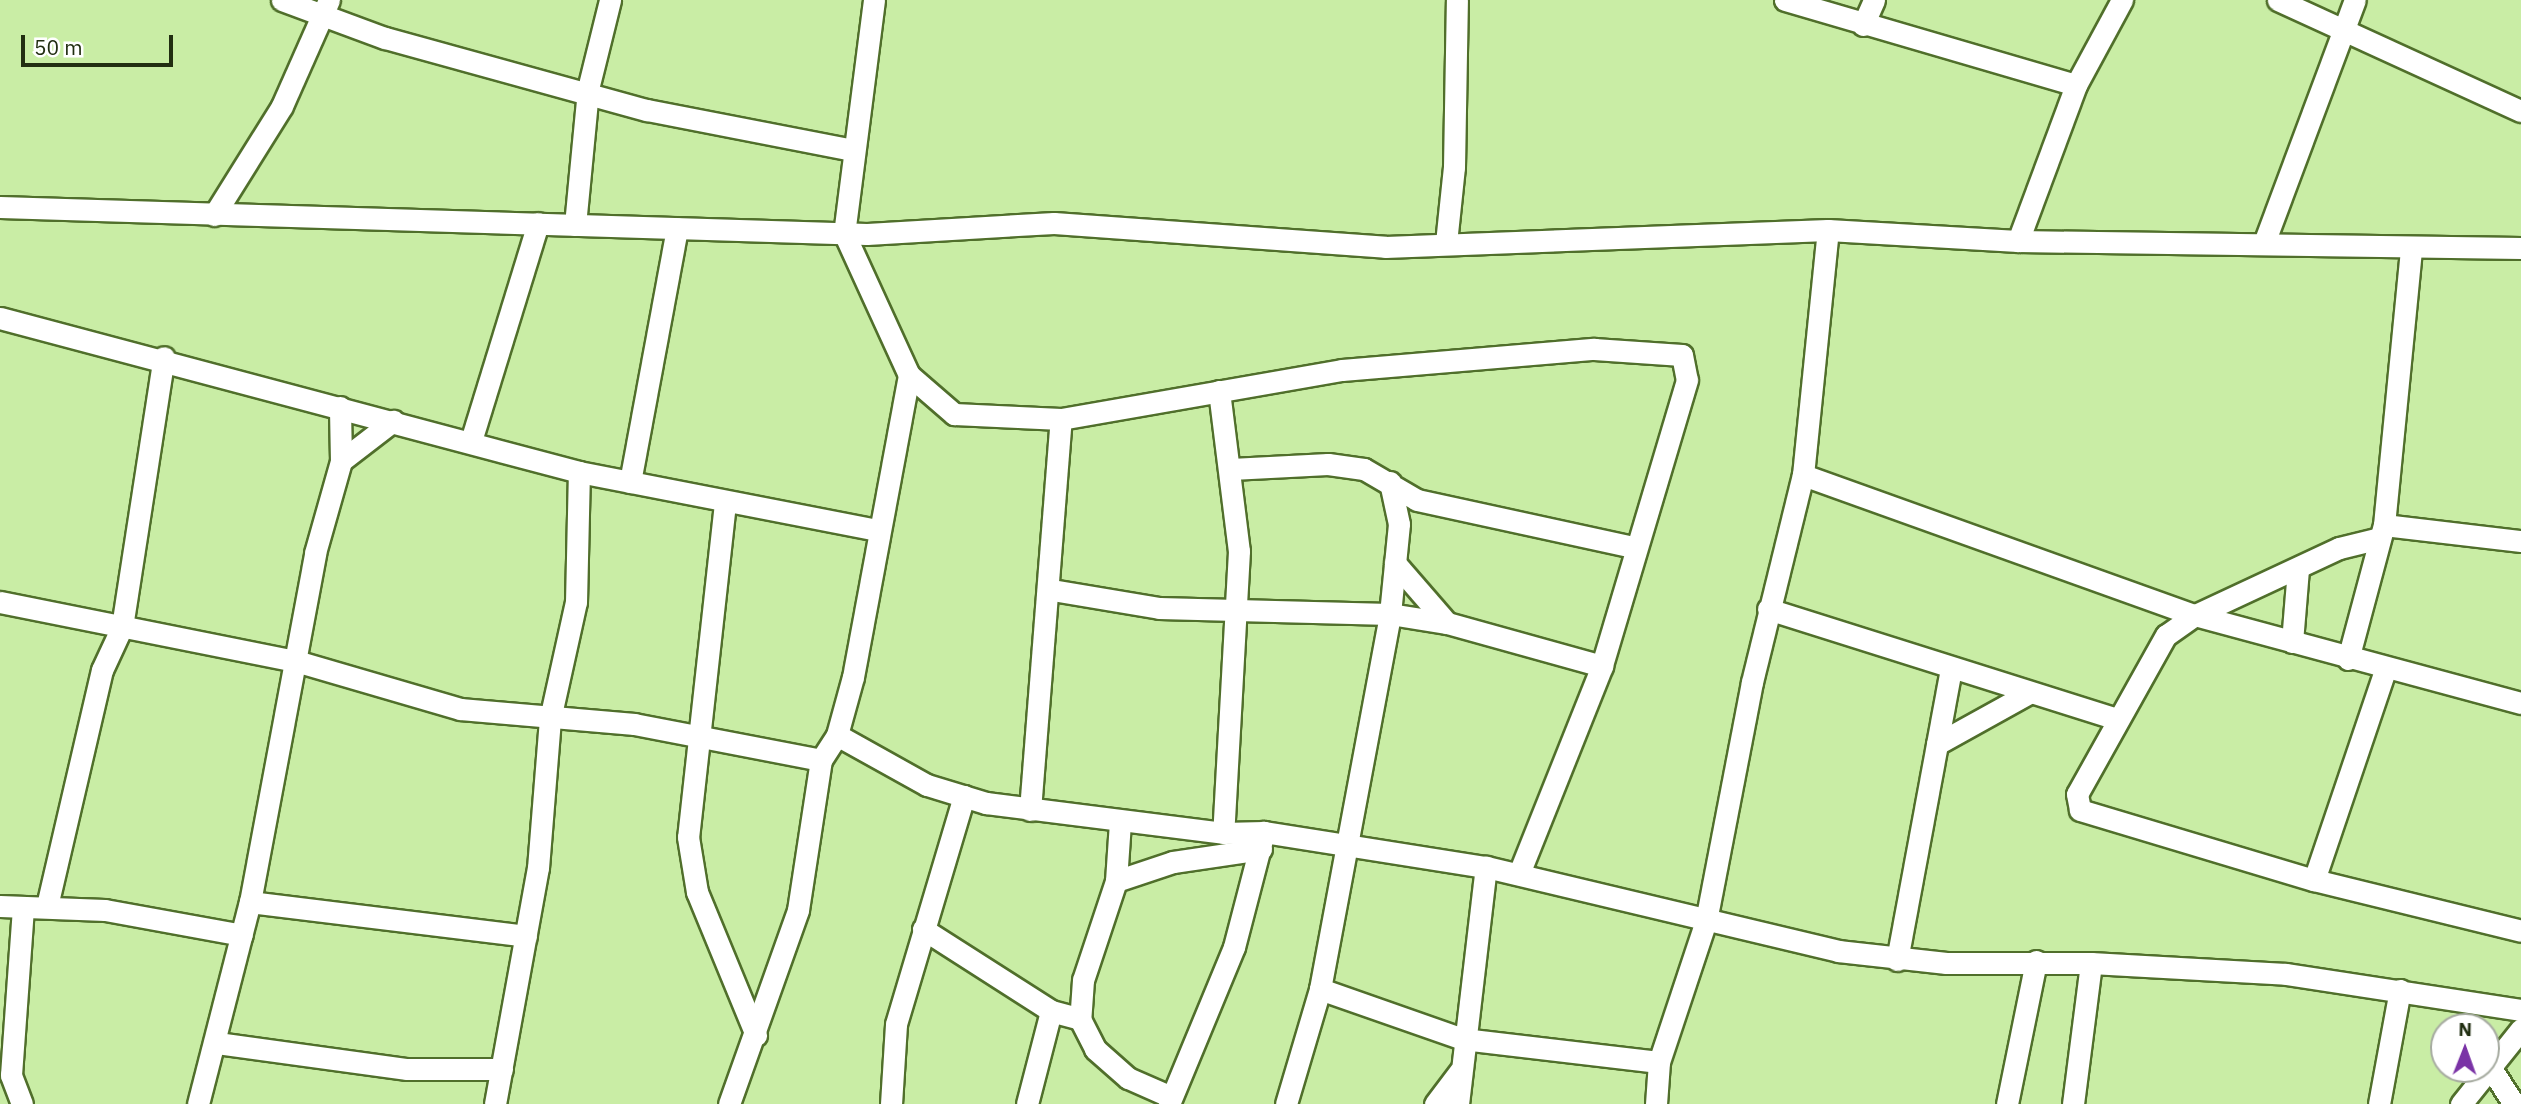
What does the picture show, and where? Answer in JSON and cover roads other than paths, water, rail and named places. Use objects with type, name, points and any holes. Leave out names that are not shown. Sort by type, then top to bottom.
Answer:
[{"type":"street","points":[[282,0],[325,8],[500,71],[588,89],[647,110],[852,150]]},
{"type":"street","points":[[575,225],[588,89],[610,0]]},
{"type":"street","points":[[874,0],[852,150],[844,233],[909,375],[954,414],[1061,419],[1342,370],[1594,349],[1669,349],[1682,355],[1687,380],[1632,547],[1602,666],[1519,874]]},
{"type":"street","points":[[1446,243],[1457,116],[1457,0]]},
{"type":"street","points":[[1785,0],[1863,25],[2076,85]]},
{"type":"street","points":[[1863,25],[1874,0]]},
{"type":"street","points":[[2018,241],[2076,85],[2122,0]]},
{"type":"street","points":[[2277,0],[2343,27],[2521,111]]},
{"type":"street","points":[[2264,243],[2355,0]]},
{"type":"street","points":[[214,215],[282,106],[325,8]]},
{"type":"street","points":[[0,207],[844,233],[1054,223],[1385,247],[1828,230],[2018,241],[2264,243],[2411,249],[2521,248]]},
{"type":"street","points":[[471,442],[538,223]]},
{"type":"street","points":[[630,482],[677,228]]},
{"type":"street","points":[[1656,1104],[1659,1062],[1706,921],[1768,609],[1803,475],[1828,230]]},
{"type":"street","points":[[2348,659],[2382,531],[2411,249]]},
{"type":"street","points":[[0,318],[164,357],[579,472],[725,503],[878,530]]},
{"type":"street","points":[[47,906],[102,670],[122,627],[164,357]]},
{"type":"street","points":[[729,1104],[756,1035],[798,910],[821,760],[837,735],[909,375]]},
{"type":"street","points":[[1219,391],[1231,469],[1239,551],[1223,834]]},
{"type":"street","points":[[198,1104],[217,1042],[250,902],[315,553],[341,461],[340,407]]},
{"type":"street","points":[[1030,810],[1052,590],[1061,419]]},
{"type":"street","points":[[341,461],[393,421]]},
{"type":"street","points":[[1231,469],[1328,464],[1364,468],[1390,481],[1417,500],[1632,547]]},
{"type":"street","points":[[495,1104],[526,936],[550,719],[576,602],[579,472]]},
{"type":"street","points":[[1803,475],[2195,615],[2385,670],[2521,703]]},
{"type":"street","points":[[1286,1104],[1320,989],[1344,844],[1390,614],[1399,524],[1390,481]]},
{"type":"street","points":[[1399,524],[1417,500]]},
{"type":"street","points":[[725,503],[688,837],[697,892],[756,1035]]},
{"type":"street","points":[[2521,541],[2382,531],[2195,615],[2151,652],[2077,794],[2080,810],[2314,880],[2521,931]]},
{"type":"street","points":[[1395,563],[1447,623]]},
{"type":"street","points":[[2292,642],[2298,569]]},
{"type":"street","points":[[1052,590],[1159,608],[1390,614],[1447,623],[1602,666]]},
{"type":"street","points":[[0,602],[296,661],[417,699],[550,719],[699,736],[821,760]]},
{"type":"street","points":[[1768,609],[1951,670],[2116,719]]},
{"type":"street","points":[[1897,960],[1951,670]]},
{"type":"street","points":[[2314,880],[2385,670]]},
{"type":"street","points":[[1943,709],[1983,679]]},
{"type":"street","points":[[1937,744],[2029,693]]},
{"type":"street","points":[[837,735],[927,785],[964,796],[1030,810],[1263,841],[1344,844],[1486,867],[1706,921],[1897,960],[2091,962],[2286,974],[2521,1010]]},
{"type":"street","points":[[891,1104],[896,1024],[964,796]]},
{"type":"street","points":[[1120,822],[1116,881],[1083,980],[1080,1019],[1096,1049],[1128,1078],[1170,1101],[1234,947],[1263,841]]},
{"type":"street","points":[[1116,881],[1173,862],[1263,841]]},
{"type":"street","points":[[1458,1104],[1462,1039],[1486,867]]},
{"type":"street","points":[[250,902],[526,936]]},
{"type":"street","points":[[0,906],[23,909],[47,906],[158,917],[242,935]]},
{"type":"street","points":[[22,1104],[5,1081],[23,909]]},
{"type":"street","points":[[923,929],[1051,1011],[1080,1019]]},
{"type":"street","points":[[2007,1104],[2036,961]]},
{"type":"street","points":[[2073,1104],[2091,962]]},
{"type":"street","points":[[1320,989],[1462,1039],[1659,1062]]},
{"type":"street","points":[[2379,1104],[2400,990]]},
{"type":"street","points":[[1027,1104],[1051,1011]]},
{"type":"street","points":[[2500,1055],[2521,1030]]},
{"type":"street","points":[[217,1042],[407,1069],[502,1069]]},
{"type":"street","points":[[1435,1104],[1460,1071]]},
{"type":"street","points":[[2500,1082],[2514,1104]]},
{"type":"street","points":[[2461,1104],[2477,1083]]}]
